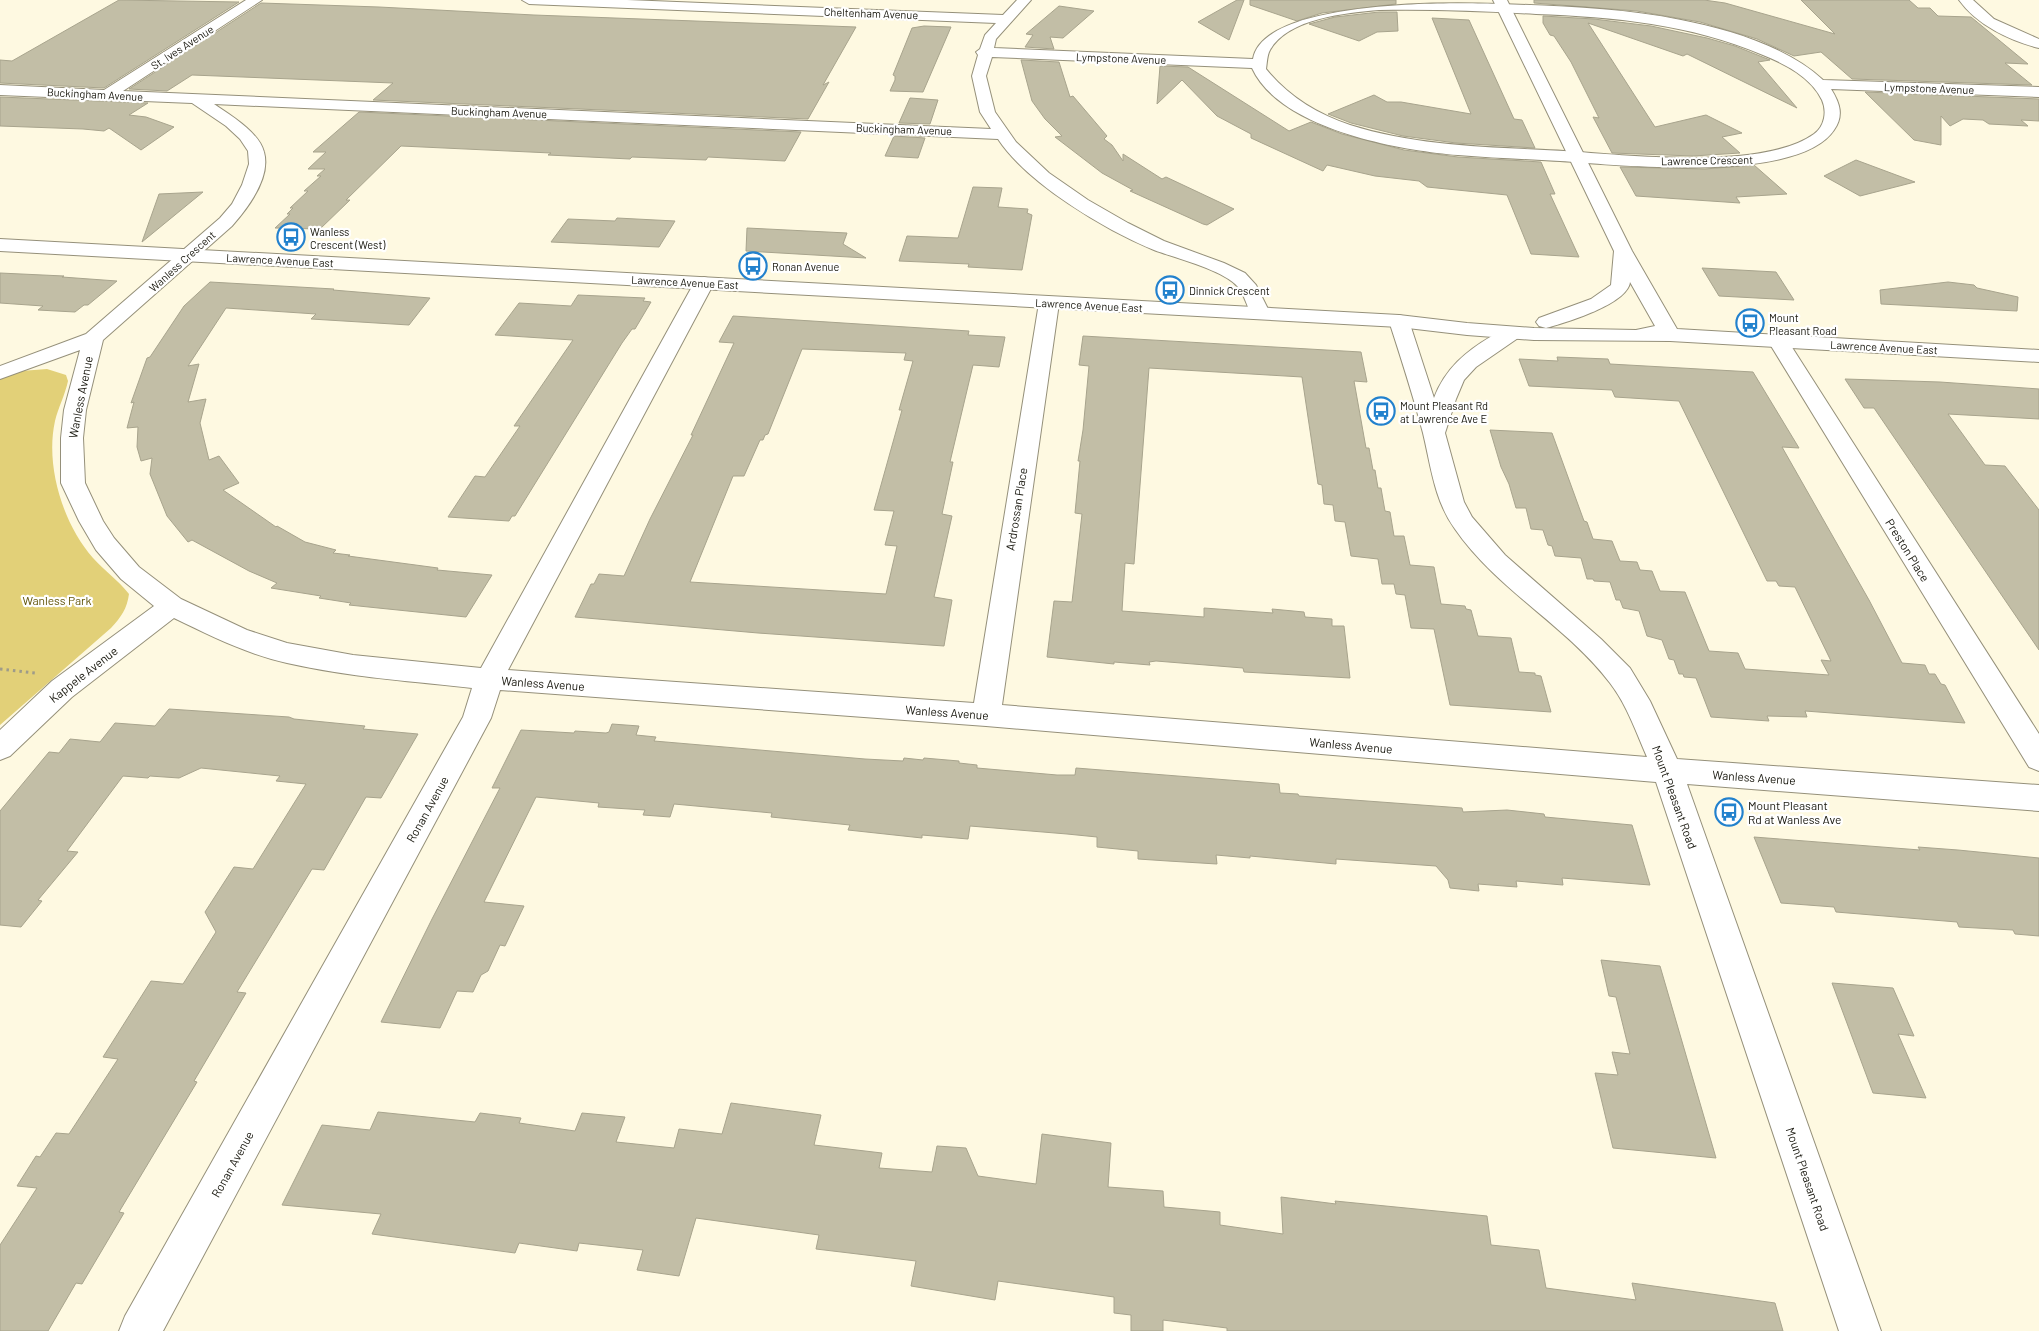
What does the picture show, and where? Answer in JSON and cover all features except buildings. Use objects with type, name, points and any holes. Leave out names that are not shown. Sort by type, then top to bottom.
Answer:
[{"type":"street","name":"St. Ives Avenue","points":[[108,94],[255,0]]},
{"type":"street","name":"Cheltenham Avenue","points":[[529,0],[1002,19]]},
{"type":"street","points":[[1024,0],[995,27],[983,52],[979,66],[978,78],[985,106],[999,134],[1035,170],[1061,190],[1097,213],[1159,246],[1232,274],[1244,282],[1260,313]]},
{"type":"street","points":[[1966,0],[1972,9],[1984,18],[2039,44]]},
{"type":"street","points":[[1502,4],[1576,157],[1657,314],[1670,335]]},
{"type":"street","name":"Lawrence Crescent","points":[[1502,4],[1627,14],[1690,25],[1728,36],[1766,50],[1797,66],[1819,84],[1832,103],[1834,112],[1832,121],[1821,136],[1784,153],[1757,159],[1660,161],[1446,150],[1366,135],[1314,116],[1298,107],[1275,89],[1259,69],[1260,56],[1266,44],[1279,32],[1287,26],[1327,13],[1386,6],[1502,4]]},
{"type":"street","name":"Lympstone Avenue","points":[[983,52],[1258,64]]},
{"type":"street","name":"Lympstone Avenue","points":[[1819,84],[2039,92]]},
{"type":"street","name":"Buckingham Avenue","points":[[0,90],[999,134]]},
{"type":"street","points":[[0,96],[24,91]]},
{"type":"street","name":"Wanless Crescent","points":[[0,373],[93,338],[190,255],[226,222],[240,206],[251,185],[257,164],[256,151],[246,136],[232,123],[198,100]]},
{"type":"street","name":"Lawrence Avenue East","points":[[0,245],[1260,313],[1399,321],[1447,328],[1514,332],[1615,337],[1670,335],[2039,356]]},
{"type":"street","points":[[1546,322],[1598,303],[1620,287],[1624,251]]},
{"type":"street","name":"Ronan Avenue","points":[[140,1331],[477,718],[489,679],[704,283]]},
{"type":"street","name":"Ardrossan Place","points":[[986,715],[1048,303]]},
{"type":"street","name":"Lawrence Avenue East","points":[[1399,321],[1448,318],[1546,322],[1612,326],[1670,335]]},
{"type":"street","name":"Mount Pleasant Road","points":[[1399,321],[1434,433],[1450,496],[1461,521],[1502,570],[1561,618],[1611,665],[1634,696],[1667,770],[1860,1331]]},
{"type":"street","points":[[1434,433],[1449,388],[1462,369],[1487,348],[1514,332]]},
{"type":"street","name":"Wanless Avenue","points":[[93,338],[73,429],[73,483],[91,521],[105,544],[130,573],[172,606],[237,637],[286,653],[353,665],[489,679],[986,715],[2039,798]]},
{"type":"street","name":"Preston Place","points":[[1778,341],[2039,759]]},
{"type":"street","name":"Kappele Avenue","points":[[0,748],[62,688],[172,606]]},
{"type":"green space","name":"Wanless Park","points":[[47,369],[66,375],[68,381],[56,416],[52,457],[59,494],[65,512],[82,544],[93,558],[129,594],[123,613],[111,628],[0,725],[0,378],[21,371]]},
{"type":"place","name":"Wanless Crescent (West)","points":[[291,237]]},
{"type":"place","name":"Ronan Avenue","points":[[753,266]]},
{"type":"place","name":"Dinnick Crescent","points":[[1170,290]]},
{"type":"place","name":"Mount Pleasant Road","points":[[1750,323]]},
{"type":"place","name":"Mount Pleasant Rd at Lawrence Ave E","points":[[1381,411]]},
{"type":"place","name":"Mount Pleasant Rd at Wanless Ave","points":[[1729,812]]}]
